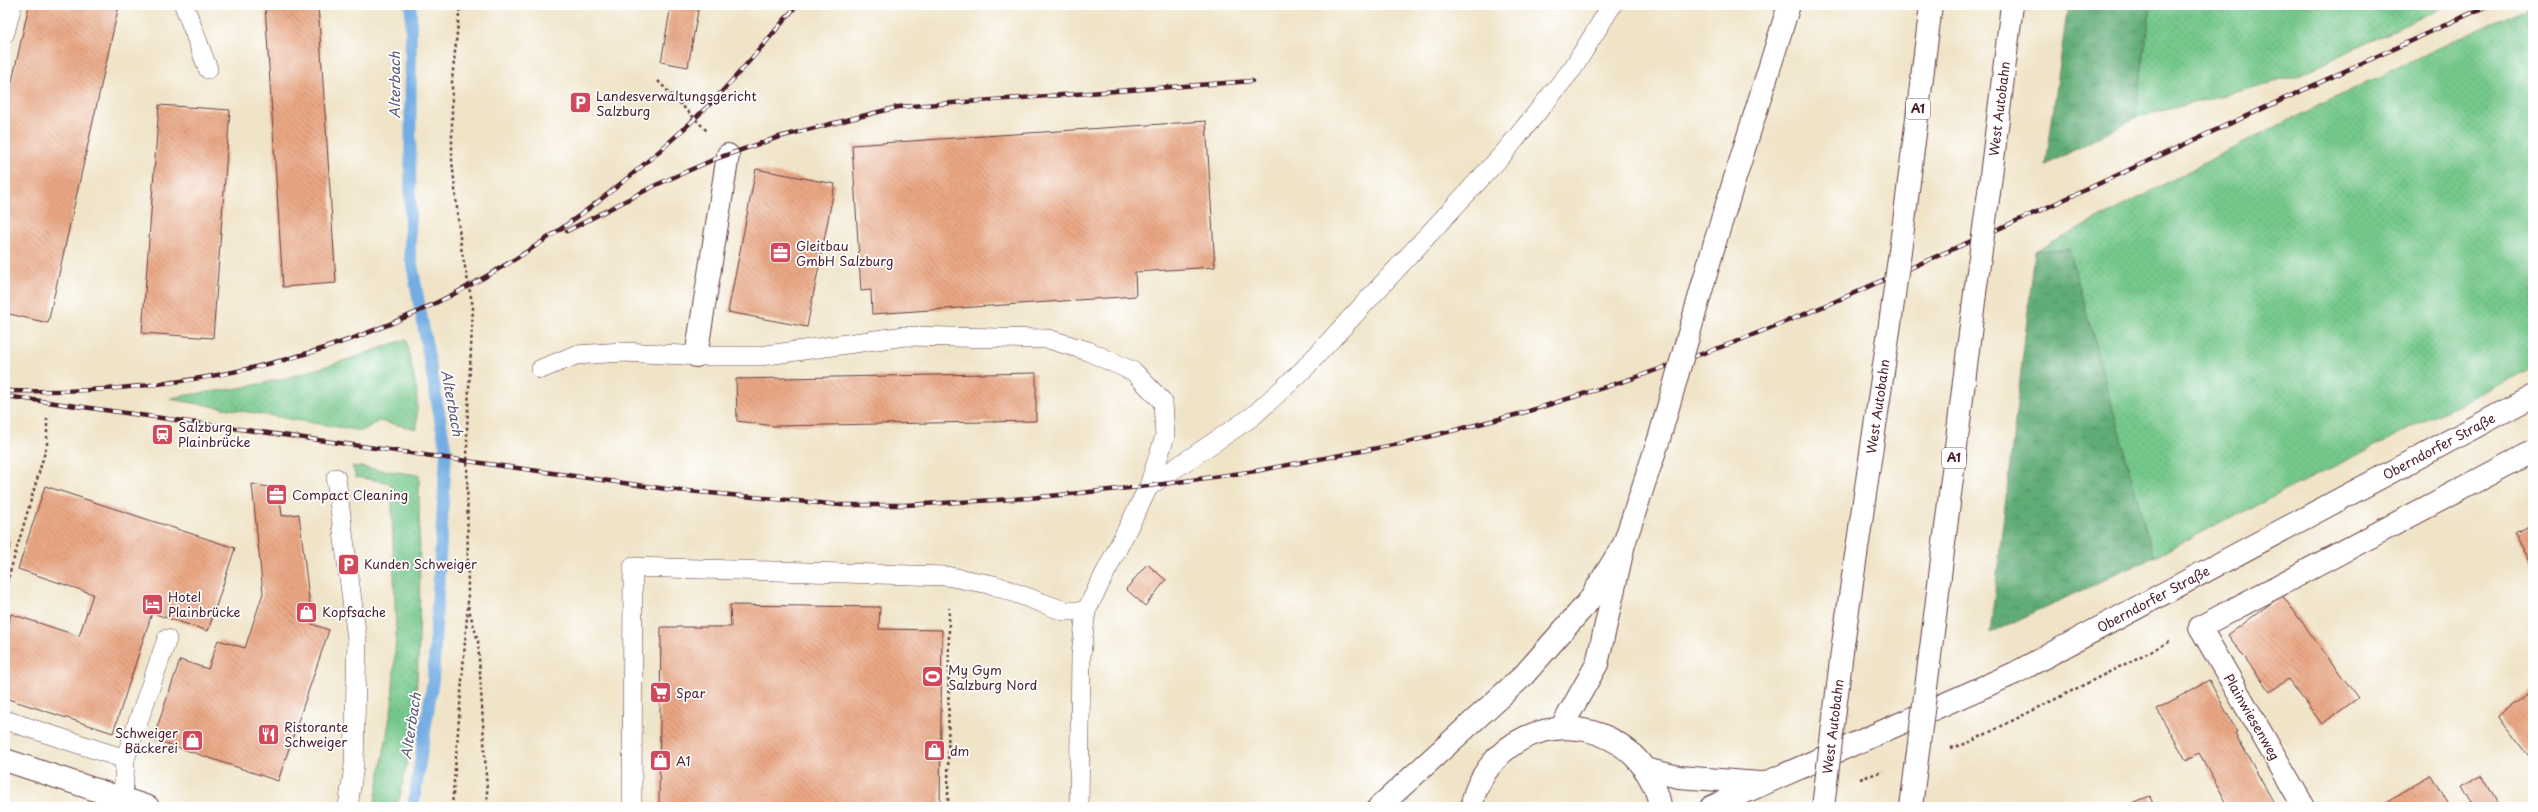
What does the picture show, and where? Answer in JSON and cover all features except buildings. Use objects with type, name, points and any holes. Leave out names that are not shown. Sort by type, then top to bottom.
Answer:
[{"type":"main road","points":[[1560,728],[1597,664],[1624,544],[1659,439],[1715,242],[1789,5]]},
{"type":"main road","name":"West Autobahn","points":[[1823,807],[1843,644],[1905,214],[1931,5]]},
{"type":"main road","name":"West Autobahn","points":[[1911,807],[2012,5]]},
{"type":"main road","points":[[696,356],[728,155]]},
{"type":"main road","name":"Oberndorfer Straße","points":[[1711,807],[2015,673],[2533,396]]},
{"type":"main road","points":[[2200,627],[2533,451]]},
{"type":"main road","points":[[1379,807],[1524,676],[1588,602],[1624,544]]},
{"type":"main road","name":"Plainwiesenweg","points":[[2200,627],[2304,807]]},
{"type":"main road","points":[[1470,806],[1482,776],[1498,755],[1520,739],[1546,729],[1573,727],[1596,732],[1618,742],[1636,758],[1651,778],[1660,807]]},
{"type":"main road","points":[[5,760],[148,807]]},
{"type":"main road","name":"Oberndorfer Straße","points":[[1644,769],[1679,777],[1764,784]]},
{"type":"lane","points":[[184,5],[208,69]]},
{"type":"lane","points":[[1149,486],[1253,416],[1302,371],[1504,152],[1573,68],[1612,5]]},
{"type":"lane","points":[[541,369],[576,355],[623,352],[696,356],[760,356],[905,336],[1048,339],[1088,351],[1134,372],[1163,402],[1165,436],[1149,486],[1086,611],[1081,655],[1079,807]]},
{"type":"lane","points":[[336,478],[357,639],[354,766],[348,807]]},
{"type":"lane","points":[[632,807],[633,567],[949,577],[994,586],[1064,611],[1086,611]]},
{"type":"lane","points":[[123,798],[124,759],[167,639]]},
{"type":"lane","points":[[5,720],[124,759]]},
{"type":"path","points":[[452,807],[468,604],[467,429],[473,307],[461,247],[452,160],[452,80],[460,5]]},
{"type":"path","points":[[658,81],[728,155]]},
{"type":"path","points":[[5,589],[47,445],[47,418]]},
{"type":"path","points":[[948,807],[949,577]]},
{"type":"path","points":[[468,604],[478,641],[488,807]]},
{"type":"path","points":[[1945,750],[1968,743],[2200,627]]},
{"type":"path","points":[[1857,780],[1886,770]]},
{"type":"green space","points":[[2068,5],[2151,5],[2135,118],[2046,165]]},
{"type":"green space","points":[[2151,5],[2447,5],[2297,76],[2135,118]]},
{"type":"green space","points":[[2533,5],[2533,367],[2153,557],[2069,249],[2035,252],[2246,141],[2450,42]]},
{"type":"green space","points":[[2069,249],[2153,557],[1990,633],[2035,252]]},
{"type":"green space","points":[[406,339],[417,393],[417,429],[379,421],[362,431],[169,399],[244,387],[285,378],[346,360]]},
{"type":"green space","points":[[352,466],[419,475],[420,600],[417,684],[413,725],[397,807],[379,807],[375,801],[392,706],[396,633],[391,483],[356,477]]},
{"type":"waterway","name":"Alterbach","points":[[411,5],[410,253],[446,452],[433,680],[413,807]]},
{"type":"railway","points":[[5,391],[109,389],[207,377],[299,356],[388,325],[472,284],[553,234],[632,174],[709,105],[754,56],[797,5]]},
{"type":"railway","points":[[5,396],[666,489],[841,505],[905,505],[1030,498],[1149,486],[1256,471],[1404,443],[1519,414],[1634,378],[1735,342],[1827,305],[2050,206],[2489,5]]},
{"type":"railway","points":[[567,231],[656,185],[715,159],[779,137],[898,107],[1252,81]]},
{"type":"place","name":"Landesverwaltungsgericht Salzburg","points":[[580,103]]},
{"type":"place","name":"Gleitbau GmbH Salzburg","points":[[781,253]]},
{"type":"place","name":"Salzburg Plainbrücke","points":[[163,434]]},
{"type":"place","name":"Compact Cleaning","points":[[277,495]]},
{"type":"place","name":"Kunden Schweiger","points":[[349,564]]},
{"type":"place","name":"Hotel Plainbrücke","points":[[153,604]]},
{"type":"place","name":"Kopfsache","points":[[306,612]]},
{"type":"place","name":"My Gym Salzburg Nord","points":[[933,677]]},
{"type":"place","name":"Spar","points":[[660,693]]},
{"type":"place","name":"Ristorante Schweiger","points":[[269,734]]},
{"type":"place","name":"Schweiger Bäckerei","points":[[193,740]]},
{"type":"place","name":"dm","points":[[934,751]]},
{"type":"place","name":"A1","points":[[660,761]]}]
